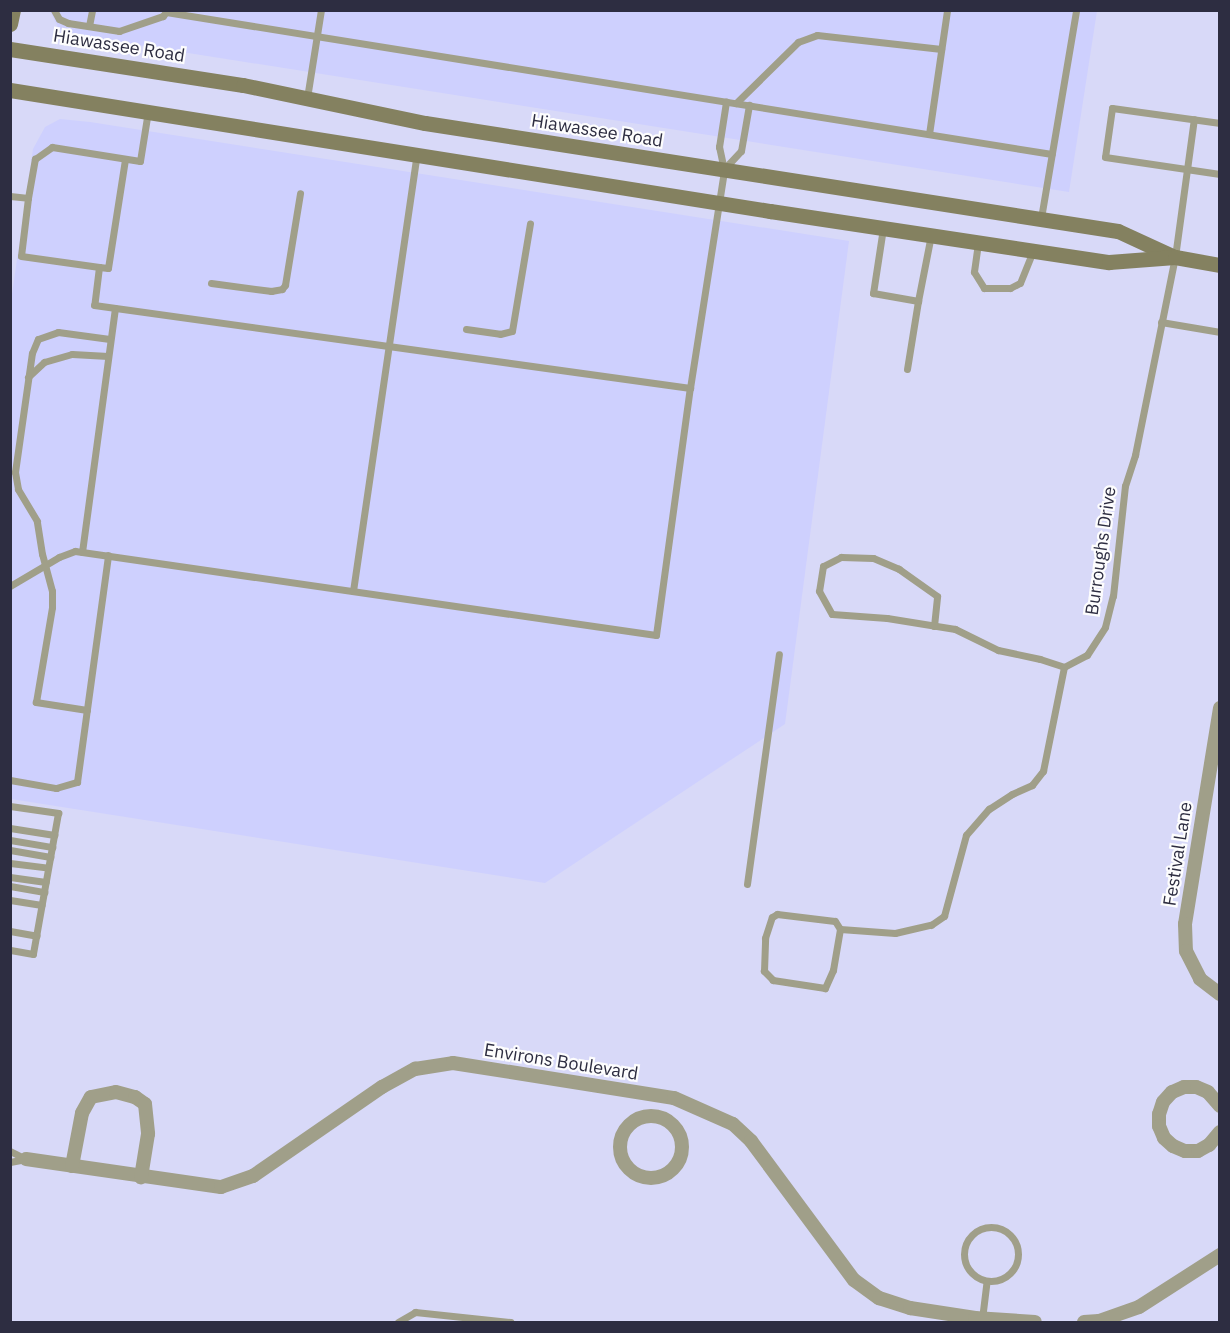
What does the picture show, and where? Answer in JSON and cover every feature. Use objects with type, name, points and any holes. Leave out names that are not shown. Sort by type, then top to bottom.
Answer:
[{"type":"street","points":[[10,24],[12,10]]},
{"type":"street","name":"Hiawassee Road","points":[[10,49],[243,85],[425,123],[1118,231],[1175,257]]},
{"type":"street","name":"Hiawassee Road","points":[[10,90],[718,203],[1109,262],[1175,257],[1220,265]]},
{"type":"street","name":"Festival Lane","points":[[1220,708],[1185,924],[1186,951],[1200,979],[1220,994]]},
{"type":"street","name":"Environs Boulevard","points":[[26,1158],[141,1177],[221,1187],[253,1176],[382,1087],[415,1069],[453,1063],[656,1095],[674,1098],[733,1124],[751,1141],[854,1280],[879,1298],[910,1308],[1035,1323]]},
{"type":"street","points":[[1219,1102],[1208,1092],[1196,1087],[1184,1087],[1172,1092],[1163,1102],[1159,1114],[1159,1126],[1164,1138],[1173,1146],[1185,1151],[1198,1150],[1209,1145],[1220,1132]]},
{"type":"street","points":[[72,1166],[82,1113],[91,1098],[116,1092],[135,1097],[145,1104],[148,1134],[141,1177]]},
{"type":"street","points":[[653,1116],[656,1095]]},
{"type":"street","points":[[653,1116],[674,1125],[682,1144],[681,1154],[670,1171],[651,1178],[632,1171],[621,1154],[621,1144],[628,1126],[636,1119],[653,1116]]},
{"type":"street","points":[[1084,1323],[1099,1321],[1139,1307],[1220,1255]]},
{"type":"lane","points":[[54,10],[59,19],[119,30],[163,16],[167,11],[1052,154]]},
{"type":"lane","points":[[89,26],[92,10]]},
{"type":"lane","points":[[307,98],[321,10]]},
{"type":"lane","points":[[928,134],[947,10]]},
{"type":"lane","points":[[1041,219],[1076,10]]},
{"type":"lane","points":[[736,103],[798,42],[817,35],[941,50]]},
{"type":"lane","points":[[10,586],[68,552],[82,552],[656,635],[690,388],[724,170],[719,147],[726,102]]},
{"type":"lane","points":[[724,170],[741,151],[749,105]]},
{"type":"lane","points":[[1220,123],[1112,108],[1105,157],[1220,174]]},
{"type":"lane","points":[[125,159],[108,268],[21,256],[33,165],[38,155],[52,147],[141,161],[148,111]]},
{"type":"lane","name":"Burroughs Drive","points":[[1064,667],[1087,655],[1105,627],[1113,596],[1125,486],[1135,455],[1175,257],[1194,119]]},
{"type":"lane","points":[[353,591],[387,346],[417,154]]},
{"type":"lane","points":[[211,283],[271,291],[282,289],[285,285],[300,193]]},
{"type":"lane","points":[[10,196],[28,198]]},
{"type":"lane","points":[[466,329],[504,334],[512,331],[530,224]]},
{"type":"lane","points":[[883,228],[873,293],[918,301]]},
{"type":"lane","points":[[907,369],[931,235]]},
{"type":"lane","points":[[978,242],[974,272],[984,288],[1010,288],[1020,283],[1033,250]]},
{"type":"lane","points":[[99,267],[94,305],[690,388]]},
{"type":"lane","points":[[82,552],[115,308]]},
{"type":"lane","points":[[1161,322],[1220,332]]},
{"type":"lane","points":[[87,711],[36,702],[52,598],[37,520],[21,496],[16,480],[28,377],[35,343],[45,335],[58,332],[110,339]]},
{"type":"lane","points":[[28,377],[44,362],[72,354],[108,356]]},
{"type":"lane","points":[[10,780],[56,788],[77,782],[108,555]]},
{"type":"lane","points":[[840,929],[895,933],[931,925],[944,916],[966,835],[989,809],[1012,794],[1032,785],[1043,771],[1064,667],[998,650],[955,629],[934,626],[887,618],[832,614],[819,591],[823,566],[841,557],[873,558],[899,569],[937,596],[934,626]]},
{"type":"lane","points":[[747,884],[779,654]]},
{"type":"lane","points":[[10,806],[57,813],[33,954],[10,950]]},
{"type":"lane","points":[[10,828],[54,834]]},
{"type":"lane","points":[[10,840],[52,847]]},
{"type":"lane","points":[[10,850],[50,857]]},
{"type":"lane","points":[[10,863],[48,868]]},
{"type":"lane","points":[[10,877],[46,882]]},
{"type":"lane","points":[[10,886],[44,891]]},
{"type":"lane","points":[[10,900],[42,905]]},
{"type":"lane","points":[[777,914],[835,921],[840,929],[833,970],[825,988],[773,980],[764,971],[765,938],[772,917],[777,914]]},
{"type":"lane","points":[[10,931],[37,936]]},
{"type":"lane","name":"Environs Boulevard","points":[[10,1151],[26,1158]]},
{"type":"lane","name":"Environs Boulevard","points":[[10,1161],[26,1158]]},
{"type":"lane","points":[[994,1226],[1005,1229],[1013,1237],[1018,1246],[1018,1257],[1008,1276],[987,1281],[969,1271],[963,1250],[974,1232],[984,1227],[994,1226]]},
{"type":"lane","points":[[982,1318],[987,1281]]},
{"type":"lane","points":[[398,1323],[415,1312],[510,1323]]},
{"type":"shaded area","points":[[50,11],[1097,11],[1069,192],[81,36],[59,29]]},
{"type":"shaded area","points":[[60,119],[849,241],[785,724],[545,883],[11,799],[11,301],[33,149],[45,127]]}]
